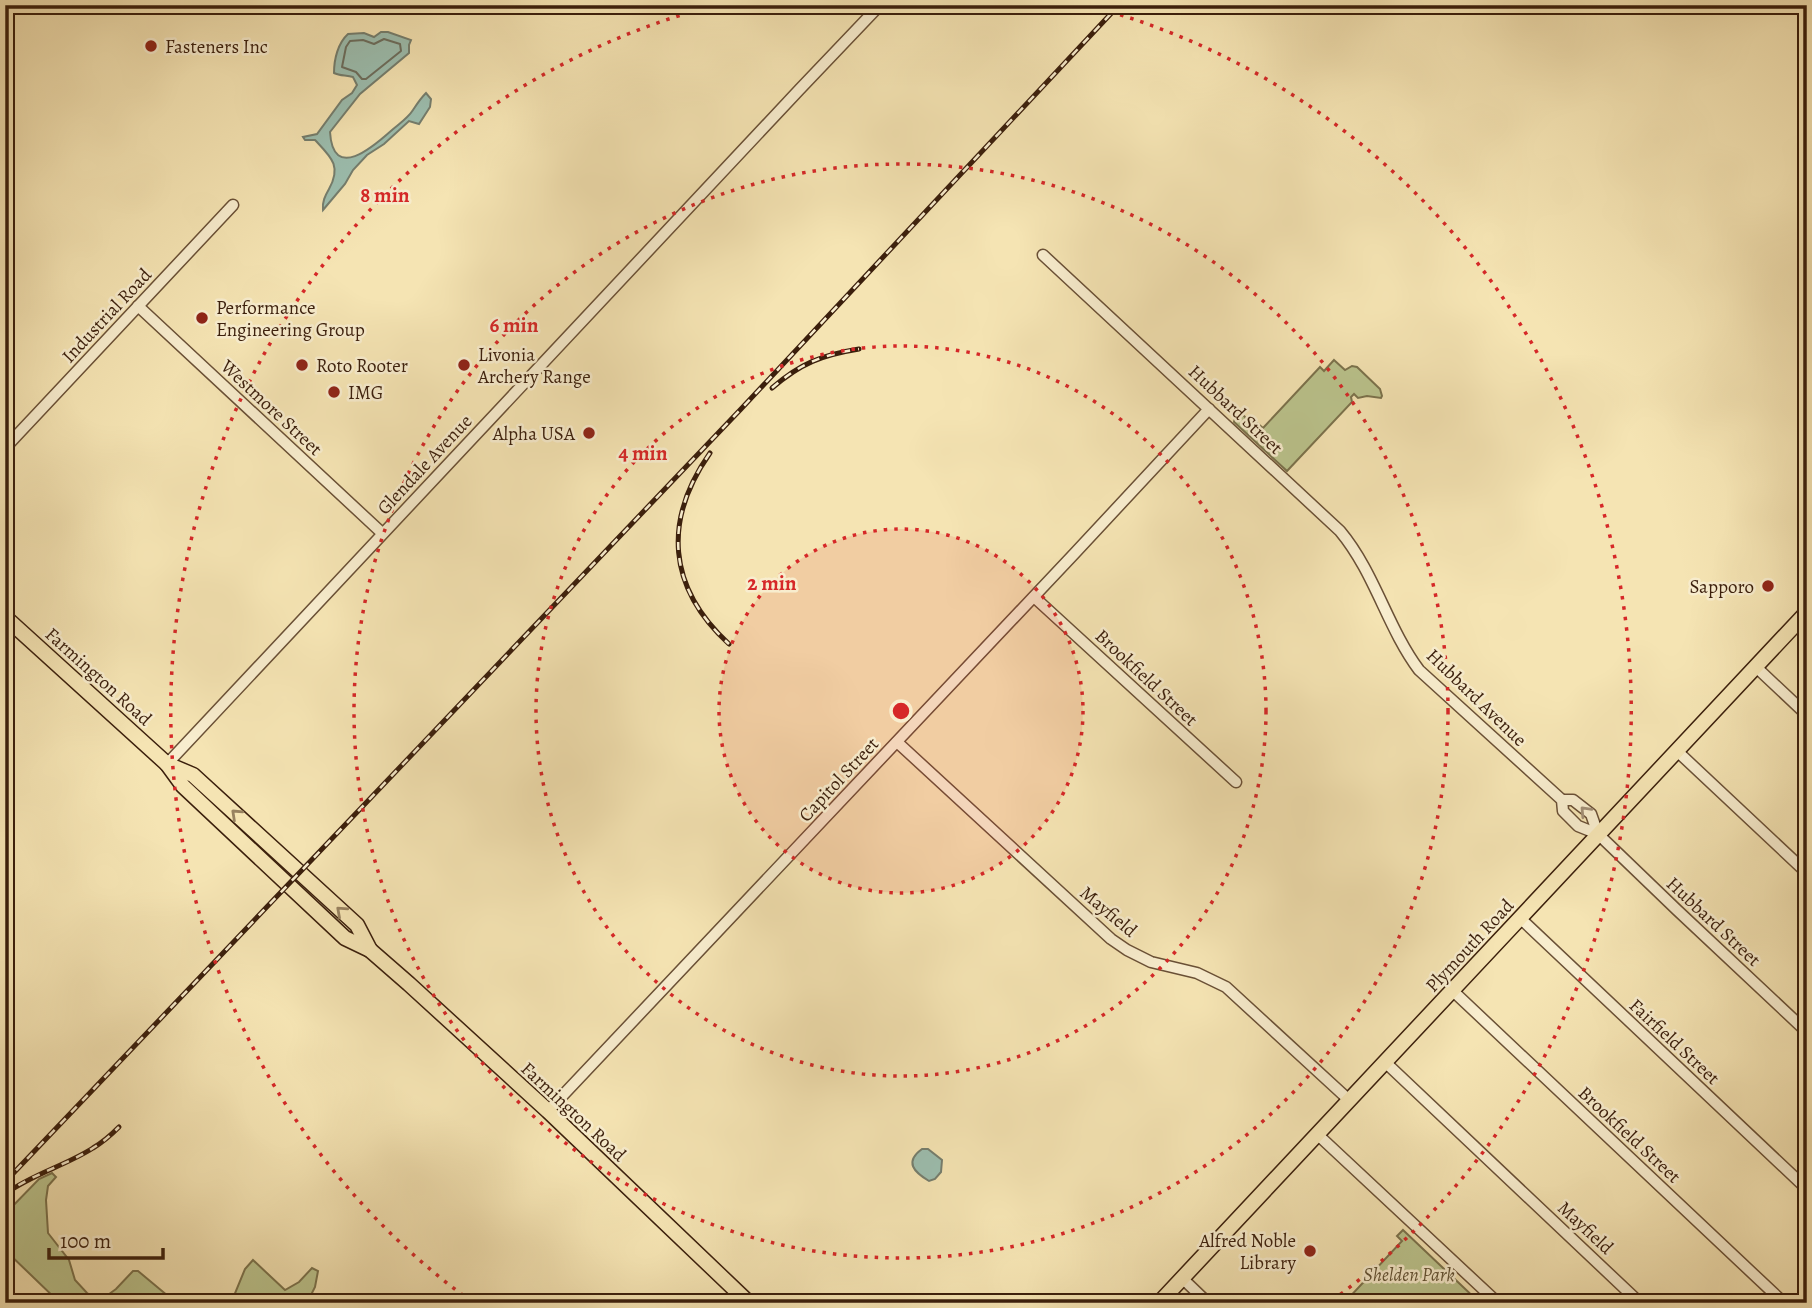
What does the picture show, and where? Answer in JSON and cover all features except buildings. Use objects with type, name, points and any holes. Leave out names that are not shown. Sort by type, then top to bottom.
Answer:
[{"type":"main road","name":"Plymouth Road","points":[[1158,1303],[1807,612]]},
{"type":"main road","name":"Farmington Road","points":[[5,617],[167,764],[193,775],[357,925],[370,950],[548,1111],[749,1303]]},
{"type":"street","name":"Glendale Avenue","points":[[167,764],[880,5]]},
{"type":"street","name":"Industrial Road","points":[[5,448],[233,205]]},
{"type":"street","name":"Hubbard Street","points":[[1043,255],[1340,531],[1360,558],[1384,606]]},
{"type":"street","name":"Westmore Street","points":[[138,306],[383,533]]},
{"type":"street","name":"Capitol Street","points":[[548,1111],[1209,409]]},
{"type":"street","name":"Brookfield Street","points":[[1034,597],[1236,782]]},
{"type":"street","name":"Hubbard Avenue","points":[[1384,606],[1405,650],[1419,670],[1562,800],[1573,800],[1591,814],[1598,834]]},
{"type":"street","points":[[1756,667],[1807,716]]},
{"type":"street","name":"Mayfield","points":[[897,742],[1111,939],[1151,962],[1196,973],[1226,987],[1349,1100]]},
{"type":"street","points":[[1677,751],[1807,873]]},
{"type":"street","name":"Hubbard Avenue","points":[[1562,800],[1563,811],[1578,826],[1598,834]]},
{"type":"street","name":"Hubbard Street","points":[[1598,834],[1807,1032]]},
{"type":"street","name":"Fairfield Street","points":[[1520,918],[1807,1189]]},
{"type":"street","name":"Brookfield Street","points":[[1452,990],[1784,1303]]},
{"type":"street","name":"Mayfield","points":[[1385,1062],[1640,1303]]},
{"type":"street","points":[[1317,1134],[1498,1303]]},
{"type":"street","points":[[1182,1278],[1208,1303]]},
{"type":"green space","points":[[1334,360],[1345,370],[1352,366],[1357,367],[1380,389],[1382,396],[1358,398],[1354,394],[1351,397],[1352,402],[1287,471],[1234,422],[1235,418],[1240,412],[1263,428],[1320,367],[1324,371]]},
{"type":"green space","points":[[52,1173],[56,1177],[48,1186],[46,1200],[48,1233],[69,1260],[75,1280],[95,1298],[105,1297],[133,1271],[138,1271],[168,1296],[169,1303],[60,1303],[5,1250],[5,1214],[39,1179]]},
{"type":"green space","name":"Shelden Park","points":[[1403,1230],[1480,1303],[1344,1303],[1402,1241],[1397,1236]]},
{"type":"green space","points":[[253,1260],[285,1290],[299,1282],[312,1268],[318,1271],[315,1287],[307,1303],[231,1303],[245,1269]]},
{"type":"water","points":[[381,32],[411,40],[409,53],[360,94],[330,132],[338,155],[346,158],[355,156],[375,145],[411,113],[426,93],[431,99],[430,107],[419,124],[409,121],[384,144],[367,155],[323,210],[335,168],[330,157],[315,140],[305,140],[303,137],[317,134],[342,100],[352,93],[357,85],[353,77],[334,73],[337,52],[342,42],[348,34],[364,33],[374,37]]},
{"type":"water","points":[[922,1149],[928,1149],[942,1160],[941,1172],[929,1181],[915,1170],[912,1162]]},
{"type":"railway","points":[[5,1182],[741,409],[1119,5]]},
{"type":"railway","points":[[772,388],[812,361],[859,349]]},
{"type":"railway","points":[[710,453],[684,503],[679,528],[679,552],[683,576],[693,600],[708,622],[729,644]]},
{"type":"railway","points":[[5,1194],[82,1154],[104,1141],[119,1127]]},
{"type":"place","name":"Fasteners Inc","points":[[151,46]]},
{"type":"place","name":"Performance Engineering Group","points":[[202,318]]},
{"type":"place","name":"Roto Rooter","points":[[302,365]]},
{"type":"place","name":"Livonia Archery Range","points":[[464,365]]},
{"type":"place","name":"IMG","points":[[334,392]]},
{"type":"place","name":"Alpha USA","points":[[589,433]]},
{"type":"place","name":"Sapporo","points":[[1768,586]]},
{"type":"place","name":"Alfred Noble Library","points":[[1310,1251]]}]
